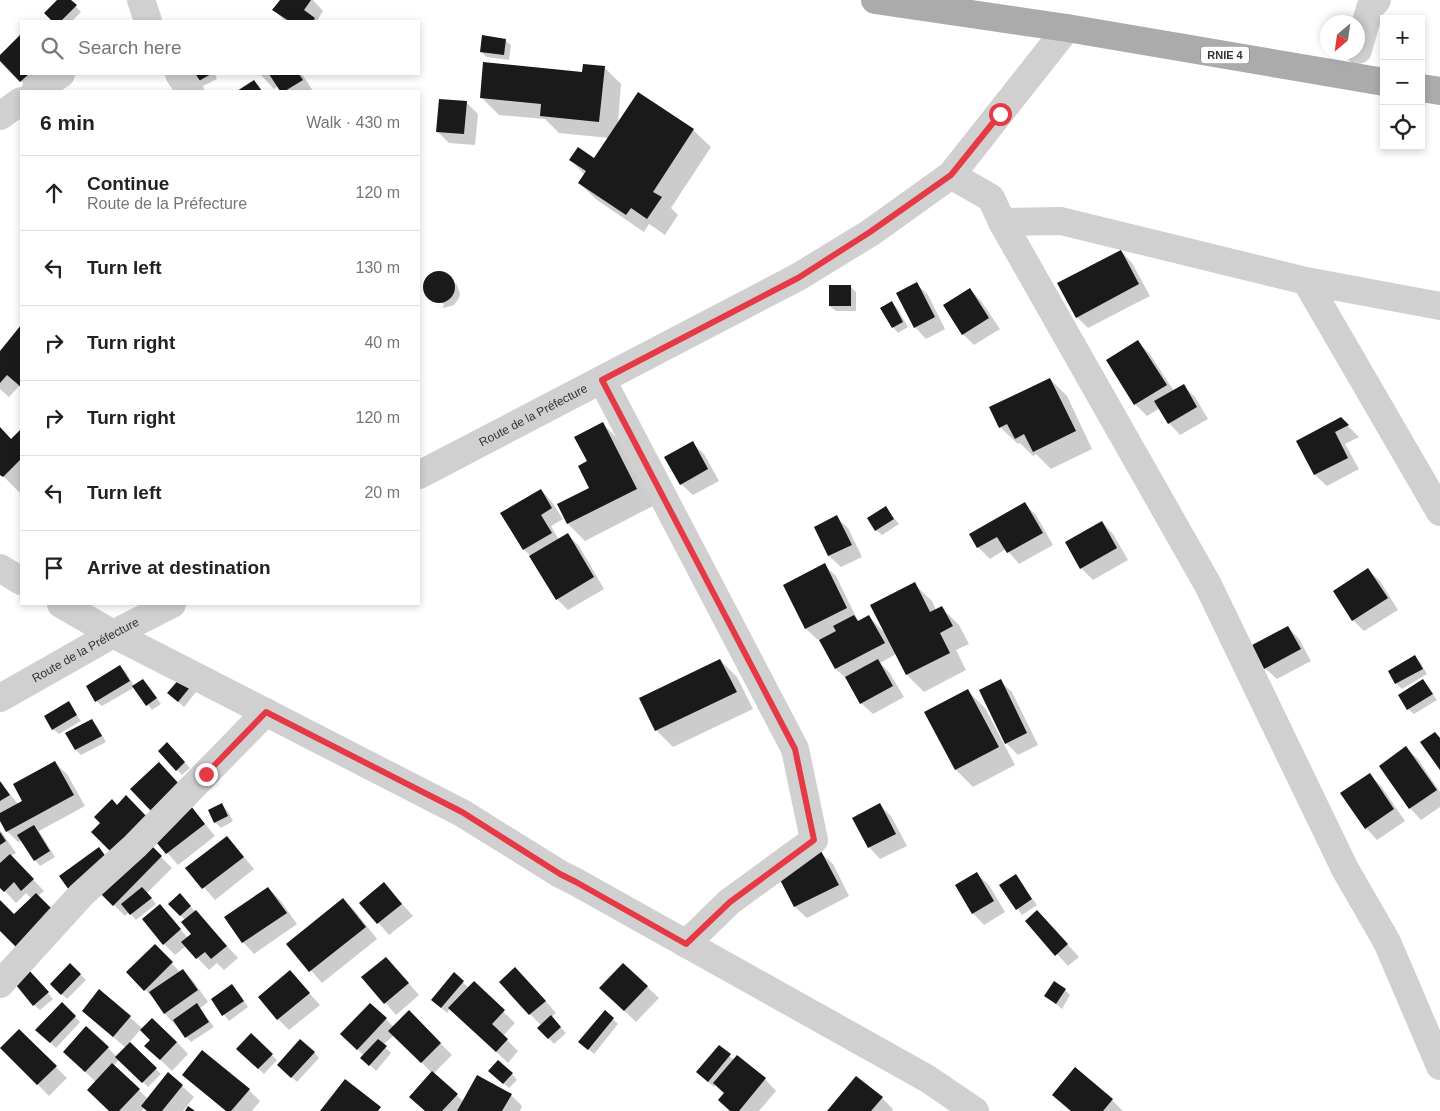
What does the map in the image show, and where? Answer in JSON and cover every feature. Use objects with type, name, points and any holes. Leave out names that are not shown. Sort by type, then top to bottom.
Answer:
[{"type":"main road","name":"RNIE 4","points":[[875,0],[1067,28],[1320,56]]},
{"type":"main road","name":"RNIE 4","points":[[1355,60],[1380,79]]},
{"type":"main road","points":[[1425,89],[1440,91]]},
{"type":"street","points":[[141,0],[148,20]]},
{"type":"street","points":[[1365,25],[1370,8],[1377,0]]},
{"type":"street","name":"Route de la Préfecture","points":[[420,475],[798,278],[870,232],[951,175],[1067,28]]},
{"type":"street","points":[[37,90],[59,75]]},
{"type":"street","points":[[180,75],[189,90]]},
{"type":"street","points":[[0,116],[20,102]]},
{"type":"street","points":[[951,175],[991,198],[1002,222],[1208,585],[1346,869],[1387,942],[1440,1066]]},
{"type":"street","points":[[1002,222],[1062,221],[1306,281],[1440,306]]},
{"type":"street","points":[[1306,281],[1440,512]]},
{"type":"street","points":[[602,380],[795,749],[814,840],[730,902],[686,944]]},
{"type":"street","points":[[0,568],[20,580]]},
{"type":"street","points":[[63,605],[114,634],[462,812],[560,874],[928,1080],[975,1111]]},
{"type":"street","name":"Route de la Préfecture","points":[[0,698],[170,605]]},
{"type":"street","points":[[0,984],[81,895],[135,846],[266,712]]},
{"type":"building","points":[[57,0],[71,0],[77,5],[62,20],[51,20],[44,13]]},
{"type":"building","points":[[280,0],[311,0],[304,10],[315,18],[314,20],[287,20],[272,10]]},
{"type":"building","points":[[20,35],[20,75],[28,75],[20,82],[0,61],[0,55]]},
{"type":"building","points":[[482,35],[506,39],[504,55],[480,52]]},
{"type":"building","points":[[483,62],[582,72],[583,64],[605,66],[599,122],[540,116],[541,104],[480,98]]},
{"type":"building","points":[[193,75],[209,75],[197,82]]},
{"type":"building","points":[[270,75],[300,75],[303,80],[287,90],[279,90]]},
{"type":"building","points":[[254,80],[261,90],[239,90]]},
{"type":"building","points":[[638,92],[694,129],[653,192],[662,197],[647,219],[631,208],[626,215],[578,183],[586,171],[569,160],[578,147],[594,158]]},
{"type":"building","points":[[439,99],[467,101],[464,134],[436,132]]},
{"type":"building","points":[[1121,250],[1139,284],[1076,318],[1057,283]]},
{"type":"building","points":[[439,271],[450,276],[455,287],[450,298],[439,303],[428,298],[423,287],[428,276]]},
{"type":"building","points":[[917,282],[935,317],[914,328],[896,293]]},
{"type":"building","points":[[829,285],[851,285],[851,306],[829,306]]},
{"type":"building","points":[[970,288],[989,318],[962,335],[943,305]]},
{"type":"building","points":[[892,301],[903,322],[892,328],[880,308]]},
{"type":"building","points":[[20,326],[20,386],[7,375],[0,383],[0,351]]},
{"type":"building","points":[[1138,340],[1167,385],[1134,405],[1106,360]]},
{"type":"building","points":[[1050,378],[1076,431],[1033,452],[1024,434],[1015,439],[1007,424],[999,428],[989,407]]},
{"type":"building","points":[[1184,384],[1197,407],[1168,424],[1154,401]]},
{"type":"building","points":[[1341,417],[1349,425],[1335,432],[1348,458],[1314,475],[1296,441]]},
{"type":"building","points":[[603,422],[637,489],[567,524],[557,504],[589,488],[578,466],[587,461],[574,437]]},
{"type":"building","points":[[0,427],[11,439],[20,430],[20,460],[3,477],[0,475]]},
{"type":"building","points":[[693,441],[708,469],[680,485],[664,457]]},
{"type":"building","points":[[541,489],[552,508],[541,515],[552,533],[523,550],[500,513]]},
{"type":"building","points":[[1025,502],[1043,533],[1007,553],[997,537],[977,548],[969,534]]},
{"type":"building","points":[[886,506],[894,519],[875,531],[867,518]]},
{"type":"building","points":[[837,515],[852,545],[828,556],[814,527]]},
{"type":"building","points":[[1102,521],[1117,548],[1080,569],[1065,542]]},
{"type":"building","points":[[568,533],[594,577],[556,600],[529,556]]},
{"type":"building","points":[[825,563],[847,608],[805,629],[783,585]]},
{"type":"building","points":[[1368,568],[1388,598],[1352,621],[1333,591]]},
{"type":"building","points":[[915,582],[930,612],[942,606],[953,626],[940,633],[950,653],[906,675],[870,605]]},
{"type":"building","points":[[854,615],[858,621],[869,615],[885,643],[835,669],[819,640],[836,631],[833,626]]},
{"type":"building","points":[[1288,626],[1301,649],[1264,669],[1252,645]]},
{"type":"building","points":[[1415,655],[1423,669],[1395,684],[1388,671]]},
{"type":"building","points":[[720,659],[737,692],[655,731],[639,698]]},
{"type":"building","points":[[878,659],[893,686],[860,704],[845,677]]},
{"type":"building","points":[[120,665],[130,681],[95,702],[86,686]]},
{"type":"building","points":[[181,677],[191,686],[178,702],[167,693]]},
{"type":"building","points":[[143,679],[157,698],[146,706],[132,686]]},
{"type":"building","points":[[1001,679],[1027,733],[1005,744],[979,690]]},
{"type":"building","points":[[1423,679],[1433,694],[1407,710],[1398,695]]},
{"type":"building","points":[[968,689],[999,747],[955,770],[924,712]]},
{"type":"building","points":[[69,701],[77,715],[52,730],[44,716]]},
{"type":"building","points":[[92,719],[102,736],[75,750],[65,733]]},
{"type":"building","points":[[1435,732],[1440,738],[1440,770],[1420,742]]},
{"type":"building","points":[[167,742],[185,762],[176,771],[158,751]]},
{"type":"building","points":[[1406,746],[1437,790],[1409,809],[1379,766]]},
{"type":"building","points":[[55,761],[74,795],[6,832],[0,821],[0,813],[22,801],[13,784]]},
{"type":"building","points":[[159,762],[180,785],[151,811],[130,789]]},
{"type":"building","points":[[1370,773],[1394,809],[1365,829],[1340,793]]},
{"type":"building","points":[[0,781],[10,795],[0,801]]},
{"type":"building","points":[[126,795],[148,818],[112,853],[91,832],[100,823],[94,817],[112,799],[117,805]]},
{"type":"building","points":[[222,803],[228,816],[214,823],[208,810]]},
{"type":"building","points":[[880,803],[896,834],[868,848],[852,818]]},
{"type":"building","points":[[191,806],[205,824],[166,854],[152,837]]},
{"type":"building","points":[[34,825],[50,851],[34,861],[17,835]]},
{"type":"building","points":[[0,832],[6,841],[0,845]]},
{"type":"building","points":[[227,836],[244,857],[202,889],[185,868]]},
{"type":"building","points":[[149,843],[162,856],[113,906],[100,893]]},
{"type":"building","points":[[99,847],[109,861],[69,890],[59,876]]},
{"type":"building","points":[[821,851],[839,885],[794,907],[777,874]]},
{"type":"building","points":[[10,854],[34,879],[21,891],[14,882],[4,892],[0,888],[0,863]]},
{"type":"building","points":[[977,872],[994,901],[972,914],[955,885]]},
{"type":"building","points":[[1016,874],[1032,899],[1016,910],[999,885]]},
{"type":"building","points":[[384,882],[402,904],[377,924],[359,903]]},
{"type":"building","points":[[142,887],[152,898],[130,915],[121,904]]},
{"type":"building","points":[[268,887],[287,913],[242,943],[224,917]]},
{"type":"building","points":[[36,893],[55,912],[18,949],[0,931],[0,900],[14,914]]},
{"type":"building","points":[[180,893],[191,906],[180,916],[168,904]]},
{"type":"building","points":[[343,898],[366,927],[309,972],[286,944]]},
{"type":"building","points":[[160,904],[181,929],[163,945],[142,919]]},
{"type":"building","points":[[196,910],[227,946],[211,959],[205,952],[196,959],[181,942],[191,934],[181,922]]},
{"type":"building","points":[[1037,910],[1068,944],[1055,956],[1025,921]]},
{"type":"building","points":[[155,944],[173,962],[144,991],[126,972]]},
{"type":"building","points":[[386,957],[409,983],[384,1004],[361,977]]},
{"type":"building","points":[[70,963],[81,974],[61,995],[50,984]]},
{"type":"building","points":[[623,963],[648,986],[624,1011],[599,988]]},
{"type":"building","points":[[515,967],[546,1001],[529,1015],[499,982]]},
{"type":"building","points":[[27,968],[49,992],[33,1006],[12,980]]},
{"type":"building","points":[[183,969],[198,990],[164,1014],[149,992]]},
{"type":"building","points":[[290,970],[310,993],[277,1020],[258,997]]},
{"type":"building","points":[[454,972],[464,981],[441,1008],[431,1000]]},
{"type":"building","points":[[474,981],[505,1010],[492,1024],[508,1039],[496,1052],[448,1008]]},
{"type":"building","points":[[1054,981],[1066,989],[1056,1004],[1044,996]]},
{"type":"building","points":[[232,984],[244,1001],[222,1016],[211,999]]},
{"type":"building","points":[[99,989],[131,1016],[113,1037],[82,1011]]},
{"type":"building","points":[[62,1002],[76,1016],[50,1043],[35,1030]]},
{"type":"building","points":[[197,1003],[209,1022],[185,1038],[173,1020]]},
{"type":"building","points":[[370,1003],[387,1018],[357,1050],[340,1034]]},
{"type":"building","points":[[409,1010],[441,1043],[421,1063],[388,1031]]},
{"type":"building","points":[[605,1010],[614,1018],[588,1050],[578,1042]]},
{"type":"building","points":[[551,1015],[561,1027],[548,1039],[537,1028]]},
{"type":"building","points":[[152,1018],[177,1042],[160,1060],[144,1046],[150,1040],[140,1030]]},
{"type":"building","points":[[86,1026],[109,1047],[85,1072],[63,1052]]},
{"type":"building","points":[[19,1029],[57,1066],[37,1085],[0,1048]]},
{"type":"building","points":[[251,1033],[273,1054],[258,1069],[236,1049]]},
{"type":"building","points":[[300,1039],[315,1052],[291,1078],[277,1065]]},
{"type":"building","points":[[378,1039],[387,1046],[369,1066],[360,1058]]},
{"type":"building","points":[[130,1042],[157,1068],[142,1083],[115,1057]]},
{"type":"building","points":[[719,1045],[731,1054],[708,1082],[696,1072]]},
{"type":"building","points":[[202,1050],[250,1089],[231,1111],[226,1111],[182,1075]]},
{"type":"building","points":[[737,1055],[766,1078],[739,1111],[730,1111],[718,1100],[724,1093],[713,1083]]},
{"type":"building","points":[[498,1060],[513,1073],[503,1084],[488,1071]]},
{"type":"building","points":[[112,1063],[140,1089],[119,1111],[109,1111],[87,1090]]},
{"type":"building","points":[[1075,1067],[1113,1099],[1103,1111],[1071,1111],[1052,1095]]},
{"type":"building","points":[[432,1071],[458,1094],[442,1111],[425,1111],[409,1097]]},
{"type":"building","points":[[168,1072],[183,1085],[162,1111],[147,1111],[141,1106]]},
{"type":"building","points":[[477,1075],[512,1094],[502,1111],[457,1111]]},
{"type":"building","points":[[856,1076],[883,1097],[871,1111],[827,1111]]},
{"type":"building","points":[[345,1079],[381,1107],[378,1111],[320,1111]]},
{"type":"building","points":[[188,1106],[195,1111],[185,1111]]},
{"type":"route","points":[[206,774],[266,712],[462,812],[560,874],[686,944],[730,902],[814,840],[795,749],[602,380],[798,278],[870,232],[951,175],[1000,114]]}]
